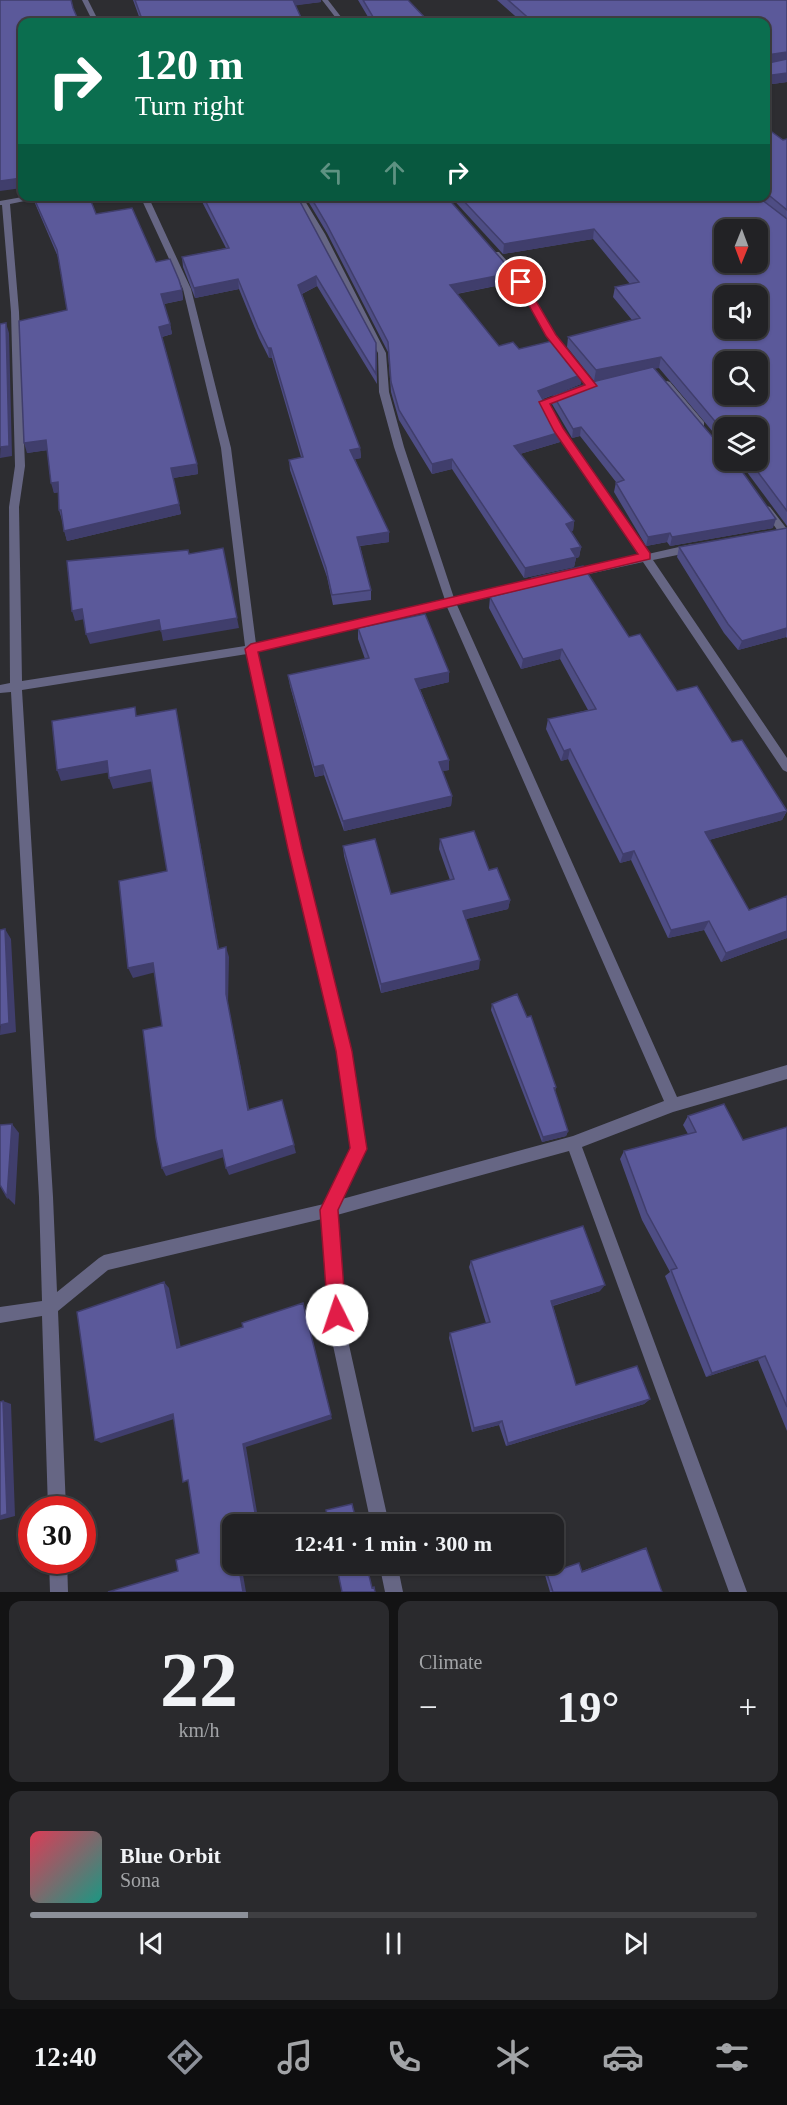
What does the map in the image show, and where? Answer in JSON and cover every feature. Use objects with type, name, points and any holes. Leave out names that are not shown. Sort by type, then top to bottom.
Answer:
[{"type":"street","points":[[85,0],[94,18]]},
{"type":"street","points":[[325,0],[339,18]]},
{"type":"street","points":[[18,201],[3,203],[15,312],[20,466],[14,507],[16,686],[51,1307],[57,1496]]},
{"type":"street","points":[[146,201],[187,289],[226,448],[251,649],[295,849],[344,1051],[358,1149],[329,1210],[339,1336],[378,1514]]},
{"type":"street","points":[[301,201],[321,234],[382,353],[384,392],[399,447],[451,603],[673,1105]]},
{"type":"street","points":[[490,248],[521,282],[551,336],[597,385],[544,402],[558,428],[787,767]]},
{"type":"street","points":[[663,379],[706,430]]},
{"type":"street","points":[[757,496],[782,533]]},
{"type":"street","points":[[0,689],[251,649],[646,556],[704,546]]},
{"type":"street","points":[[0,1315],[51,1307],[104,1263],[329,1210],[573,1143],[673,1105],[787,1072]]},
{"type":"street","points":[[573,1143],[738,1592]]},
{"type":"street","points":[[58,1574],[59,1592]]},
{"type":"street","points":[[390,1574],[394,1592]]},
{"type":"building","points":[[0,0],[71,0],[77,18],[18,18],[18,179],[0,181]]},
{"type":"building","points":[[135,0],[293,0],[301,18],[142,18]]},
{"type":"building","points":[[363,0],[408,0],[425,18],[374,18]]},
{"type":"building","points":[[508,0],[787,0],[787,52],[770,54],[770,18],[528,18]]},
{"type":"building","points":[[787,59],[787,73],[770,75],[770,63]]},
{"type":"building","points":[[770,131],[783,140],[787,139],[787,210],[770,196]]},
{"type":"building","points":[[35,201],[91,201],[96,214],[132,208],[156,262],[170,259],[182,290],[161,294],[170,324],[159,327],[197,464],[171,468],[179,504],[64,531],[61,510],[59,510],[58,482],[51,483],[46,440],[24,443],[19,321],[67,310],[57,250]]},
{"type":"building","points":[[206,201],[300,201],[376,343],[376,374],[316,276],[298,285],[360,448],[350,450],[389,532],[357,537],[371,590],[332,595],[326,568],[289,460],[303,457],[271,348],[268,348],[258,328],[238,279],[194,288],[182,257],[229,248]]},
{"type":"building","points":[[313,201],[450,201],[503,261],[511,273],[450,285],[499,346],[513,342],[519,349],[556,340],[583,374],[538,391],[561,432],[514,446],[574,521],[566,524],[581,547],[571,549],[576,557],[525,568],[452,459],[432,464],[399,410],[391,382],[388,342]]},
{"type":"building","points":[[464,201],[764,201],[787,219],[787,511],[757,471],[768,471],[768,417],[714,417],[714,420],[661,357],[596,370],[568,337],[640,318],[615,287],[639,282],[594,229],[504,244]]},
{"type":"building","points":[[6,323],[9,446],[0,447],[0,324]]},
{"type":"building","points":[[653,367],[714,439],[714,471],[742,471],[776,519],[672,537],[670,533],[648,537],[616,483],[624,480],[581,427],[573,429],[553,395],[596,381]]},
{"type":"building","points":[[787,528],[787,628],[742,641],[728,624],[679,547]]},
{"type":"building","points":[[223,548],[237,618],[161,631],[159,620],[86,634],[82,609],[72,611],[67,561],[188,550],[189,554]]},
{"type":"building","points":[[583,566],[629,637],[640,634],[677,691],[697,686],[732,742],[742,740],[787,811],[705,832],[749,910],[787,896],[787,931],[726,953],[709,921],[671,930],[634,851],[623,854],[570,749],[564,751],[548,719],[596,709],[562,649],[523,659],[490,597],[537,585],[532,578]]},
{"type":"building","points":[[425,614],[449,672],[415,679],[449,760],[439,762],[452,796],[343,821],[323,765],[314,767],[288,675],[369,658],[358,628]]},
{"type":"building","points":[[135,707],[136,716],[176,709],[218,949],[226,947],[226,994],[248,1110],[282,1100],[294,1145],[226,1168],[222,1150],[162,1168],[156,1138],[143,1030],[162,1026],[153,963],[128,968],[119,881],[167,871],[150,770],[109,778],[107,761],[57,770],[52,721]]},
{"type":"building","points":[[474,831],[489,870],[497,868],[510,900],[463,911],[480,960],[381,984],[343,846],[375,839],[391,894],[454,879],[440,839]]},
{"type":"building","points":[[5,929],[9,1023],[0,1025],[0,930]]},
{"type":"building","points":[[517,994],[527,1017],[531,1016],[556,1087],[554,1088],[568,1131],[543,1137],[492,1004]]},
{"type":"building","points":[[724,1104],[743,1140],[787,1127],[787,1407],[765,1356],[712,1373],[671,1270],[677,1268],[647,1213],[624,1151],[696,1132],[688,1116]]},
{"type":"building","points":[[12,1124],[7,1197],[0,1185],[0,1125]]},
{"type":"building","points":[[583,1226],[605,1285],[551,1301],[576,1385],[637,1366],[650,1399],[508,1443],[502,1421],[474,1428],[450,1333],[490,1322],[471,1261]]},
{"type":"building","points":[[164,1282],[177,1348],[243,1327],[242,1323],[303,1303],[331,1415],[243,1444],[255,1514],[222,1514],[222,1574],[240,1574],[243,1592],[108,1592],[178,1571],[176,1560],[199,1553],[188,1480],[183,1482],[173,1414],[95,1440],[77,1312]]},
{"type":"building","points":[[3,1401],[7,1514],[0,1516],[0,1402]]},
{"type":"building","points":[[352,1504],[354,1514],[327,1514],[326,1510]]},
{"type":"building","points":[[646,1548],[662,1592],[553,1592],[547,1574],[564,1574],[564,1568],[579,1563],[582,1572]]},
{"type":"building","points":[[338,1574],[369,1574],[375,1592],[342,1592]]},
{"type":"route","points":[[337,1315],[329,1210],[358,1149],[344,1051],[295,849],[251,649],[646,556],[558,428],[544,402],[591,386],[551,336],[521,282]]}]
